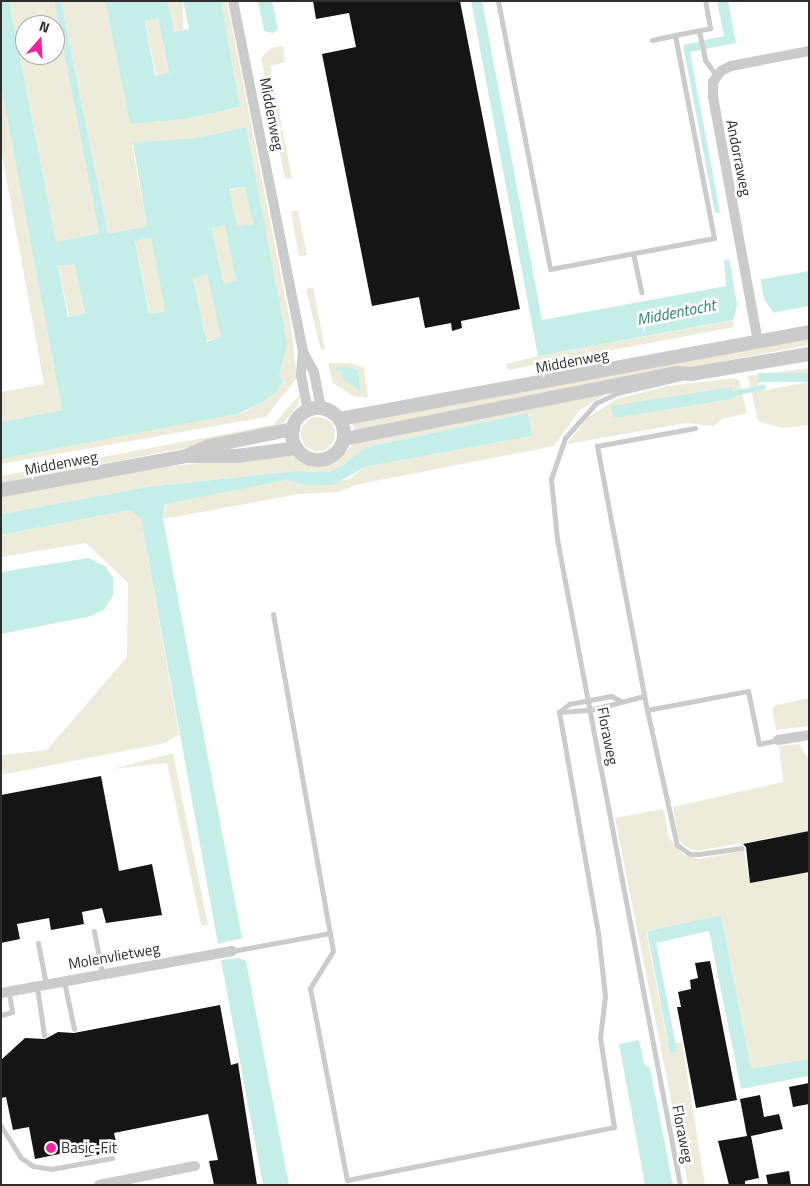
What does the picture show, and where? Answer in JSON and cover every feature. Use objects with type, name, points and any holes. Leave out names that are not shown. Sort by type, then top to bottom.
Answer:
[{"type":"street","name":"Middenweg","points":[[233,1],[302,351],[301,375],[314,409]]},
{"type":"street","points":[[716,76],[740,64],[809,51]]},
{"type":"street","name":"Andorraweg","points":[[716,76],[712,97],[758,342]]},
{"type":"street","name":"Middenweg","points":[[340,419],[809,332]]},
{"type":"street","points":[[344,439],[678,373],[691,374],[809,354]]},
{"type":"street","points":[[314,409],[332,411],[340,419],[344,439],[338,451],[327,458],[307,457],[296,448],[293,429],[298,418],[314,409]]},
{"type":"street","name":"Middenweg","points":[[186,456],[209,446],[293,429]]},
{"type":"street","name":"Middenweg","points":[[1,490],[186,456],[237,456],[296,448]]},
{"type":"street","points":[[778,740],[809,735]]},
{"type":"street","name":"Molenvlietweg","points":[[5,993],[64,980],[232,951]]},
{"type":"street","points":[[99,1185],[195,1166]]},
{"type":"lane","points":[[498,1],[550,269],[714,238],[675,35]]},
{"type":"lane","points":[[652,40],[710,28],[705,1]]},
{"type":"lane","points":[[699,30],[704,53],[716,76]]},
{"type":"lane","points":[[633,253],[640,292]]},
{"type":"lane","name":"Floraweg","points":[[680,1185],[588,701],[552,501],[551,479],[556,457],[573,425],[596,404],[617,393],[680,380],[691,374]]},
{"type":"lane","points":[[695,428],[597,446],[644,696],[677,844],[690,854],[742,848]]},
{"type":"lane","points":[[274,614],[330,934],[332,951],[310,988],[347,1182],[614,1127],[600,1038],[605,996],[598,933],[559,712]]},
{"type":"lane","points":[[647,710],[748,691],[758,744],[778,740]]},
{"type":"lane","points":[[559,712],[569,704],[611,696],[621,701]]},
{"type":"lane","points":[[559,712],[590,710],[644,696]]},
{"type":"lane","points":[[94,931],[102,973]]},
{"type":"lane","points":[[232,951],[330,934]]},
{"type":"lane","points":[[38,943],[44,1035]]},
{"type":"lane","points":[[64,980],[74,1029]]},
{"type":"lane","points":[[1,1015],[12,1012],[5,993]]},
{"type":"lane","points":[[1,1126],[20,1157],[33,1166],[51,1169],[112,1158]]},
{"type":"green space","points":[[9,1],[54,1],[57,15],[15,15],[15,32]]},
{"type":"green space","points":[[61,1],[105,1],[130,124],[185,119],[240,107],[221,1],[227,1],[291,327],[297,378],[266,417],[1,464],[1,459],[245,412],[277,391],[284,381],[279,376],[246,127],[195,138],[132,145],[147,226],[108,234]]},
{"type":"green space","points":[[167,1],[183,1],[183,33],[167,33]]},
{"type":"green space","points":[[158,18],[169,74],[156,76],[145,20]]},
{"type":"green space","points":[[283,46],[285,62],[270,66],[292,178],[285,179],[261,58],[271,48]]},
{"type":"green space","points":[[65,58],[99,233],[56,242],[21,65],[65,65]]},
{"type":"green space","points":[[1,85],[62,410],[1,422],[1,392],[44,384],[1,150]]},
{"type":"green space","points":[[246,187],[253,224],[237,228],[229,190]]},
{"type":"green space","points":[[298,210],[307,255],[302,256],[299,256],[291,212]]},
{"type":"green space","points":[[226,225],[236,282],[222,285],[212,227]]},
{"type":"green space","points":[[151,238],[165,311],[149,314],[135,241]]},
{"type":"green space","points":[[74,263],[85,313],[69,316],[58,266]]},
{"type":"green space","points":[[207,274],[222,337],[207,341],[192,277]]},
{"type":"green space","points":[[313,287],[325,349],[321,350],[306,289]]},
{"type":"green space","points":[[735,320],[734,327],[508,370],[506,364],[538,356]]},
{"type":"green space","points":[[809,336],[809,345],[355,431],[352,424]]},
{"type":"green space","points":[[328,363],[351,363],[364,368],[368,397],[355,397],[333,383]],"holes":[[[336,368],[358,370],[361,392],[342,378],[341,371]]]},
{"type":"green space","points":[[809,368],[809,373],[759,383],[760,391],[809,382],[809,425],[782,428],[758,421],[748,376]]},
{"type":"green space","points":[[734,378],[739,380],[747,413],[722,419],[714,426],[686,423],[567,444],[587,418],[617,399],[667,386]],"holes":[[[720,391],[724,401],[612,411]]]},
{"type":"green space","points":[[610,391],[579,411],[554,446],[355,485],[338,492],[299,494],[163,519],[167,503],[287,480],[307,486],[349,479],[365,467],[531,436],[528,413],[366,447],[340,467],[328,472],[296,471],[147,487],[1,514],[1,496],[154,468],[288,454],[308,465],[325,466],[339,459],[355,442]]},
{"type":"green space","points":[[300,394],[298,405],[283,424],[196,446],[1,483],[1,476],[273,425]]},
{"type":"green space","points":[[318,417],[330,422],[335,434],[330,446],[318,451],[306,446],[301,434],[306,422]]},
{"type":"green space","points":[[130,510],[141,519],[179,734],[165,743],[1,775],[1,755],[47,750],[127,657],[128,583],[86,543],[1,557],[1,535]]},
{"type":"green space","points":[[809,698],[809,726],[776,730],[772,709],[776,705]]},
{"type":"green space","points":[[799,744],[809,759],[809,831],[696,851],[683,845],[678,837],[673,807],[783,782],[779,746]]},
{"type":"green space","points":[[173,753],[208,925],[201,925],[167,763],[113,769]]},
{"type":"green space","points":[[663,809],[669,838],[684,855],[699,859],[744,851],[750,883],[809,872],[809,1059],[751,1070],[721,915],[646,931],[667,1040],[675,1048],[675,1043],[682,1042],[705,1185],[688,1185],[615,818]]},
{"type":"water","points":[[1,1],[9,1],[15,32],[15,65],[21,65],[56,242],[99,233],[65,58],[65,21],[108,234],[147,226],[133,143],[195,138],[246,127],[287,343],[279,376],[284,380],[277,391],[261,403],[237,414],[1,459],[1,422],[62,410],[1,85]],"holes":[[[245,187],[253,224],[237,227],[229,189]],[[225,225],[236,281],[223,284],[212,228]],[[151,238],[165,311],[149,314],[135,241]],[[74,264],[85,313],[68,317],[58,266]],[[207,274],[221,337],[207,342],[193,279]]]},
{"type":"water","points":[[54,1],[61,1],[64,15],[57,15]]},
{"type":"water","points":[[105,1],[167,1],[174,32],[189,29],[183,1],[221,1],[240,107],[185,119],[130,124]],"holes":[[[158,18],[169,73],[155,76],[145,21]]]},
{"type":"water","points":[[258,1],[272,1],[278,29],[273,33],[264,31]]},
{"type":"water","name":"Middentocht","points":[[471,1],[482,1],[542,320],[726,286],[724,260],[729,259],[734,284],[809,271],[809,306],[538,356]]},
{"type":"water","points":[[717,1],[728,1],[736,43],[690,52],[720,213],[715,213],[683,45],[724,36]]},
{"type":"water","points":[[339,366],[358,370],[361,392],[342,378],[341,371],[335,369]]},
{"type":"water","points":[[758,373],[809,373],[809,382],[758,382]]},
{"type":"water","points":[[732,387],[734,399],[613,418],[612,406]]},
{"type":"water","points":[[528,413],[532,436],[365,467],[333,485],[307,486],[287,480],[165,504],[163,519],[242,938],[218,944],[141,519],[130,510],[1,535],[1,514],[147,487],[296,471],[328,472],[340,467],[366,447]]},
{"type":"water","points":[[88,558],[105,566],[113,578],[113,595],[104,610],[91,616],[1,634],[1,572]]},
{"type":"water","points":[[721,915],[751,1069],[809,1059],[809,1076],[741,1089],[709,931],[656,943],[677,1051],[670,1053],[647,931]]},
{"type":"water","points":[[239,958],[246,961],[289,1185],[263,1185],[221,960]]},
{"type":"water","points":[[639,1040],[644,1064],[650,1068],[673,1185],[645,1185],[619,1044]]},
{"type":"pier","points":[[732,276],[736,281],[760,277],[764,299],[775,315],[733,323],[737,304]]},
{"type":"building","points":[[313,1],[460,1],[520,309],[461,321],[462,328],[452,331],[451,323],[425,328],[419,297],[372,306],[322,54],[356,47],[349,13],[316,19]]},
{"type":"building","points":[[101,776],[119,871],[152,864],[162,915],[106,923],[102,908],[82,912],[84,924],[51,930],[49,918],[17,924],[20,939],[1,943],[1,795]]},
{"type":"building","points":[[809,831],[809,872],[750,883],[746,847],[743,844]]},
{"type":"building","points":[[710,961],[737,1100],[696,1108],[677,1007],[681,1007],[678,992],[691,989],[690,980],[698,978],[695,963]]},
{"type":"building","points":[[220,1005],[231,1065],[238,1063],[257,1185],[214,1185],[209,1161],[218,1160],[208,1114],[114,1133],[118,1151],[85,1157],[83,1149],[35,1159],[29,1127],[13,1130],[6,1097],[1,1098],[1,1060],[25,1038],[45,1039],[58,1032],[74,1033]]},
{"type":"building","points":[[809,1083],[809,1104],[793,1107],[789,1087]]},
{"type":"building","points":[[760,1095],[764,1117],[779,1114],[783,1129],[751,1136],[759,1178],[745,1181],[745,1185],[729,1185],[718,1141],[747,1136],[740,1099]]},
{"type":"building","points":[[789,1171],[791,1185],[768,1185],[766,1175]]},
{"type":"waterway","points":[[729,394],[763,387]]},
{"type":"place","name":"Basic-Fit","points":[[51,1148]]}]
